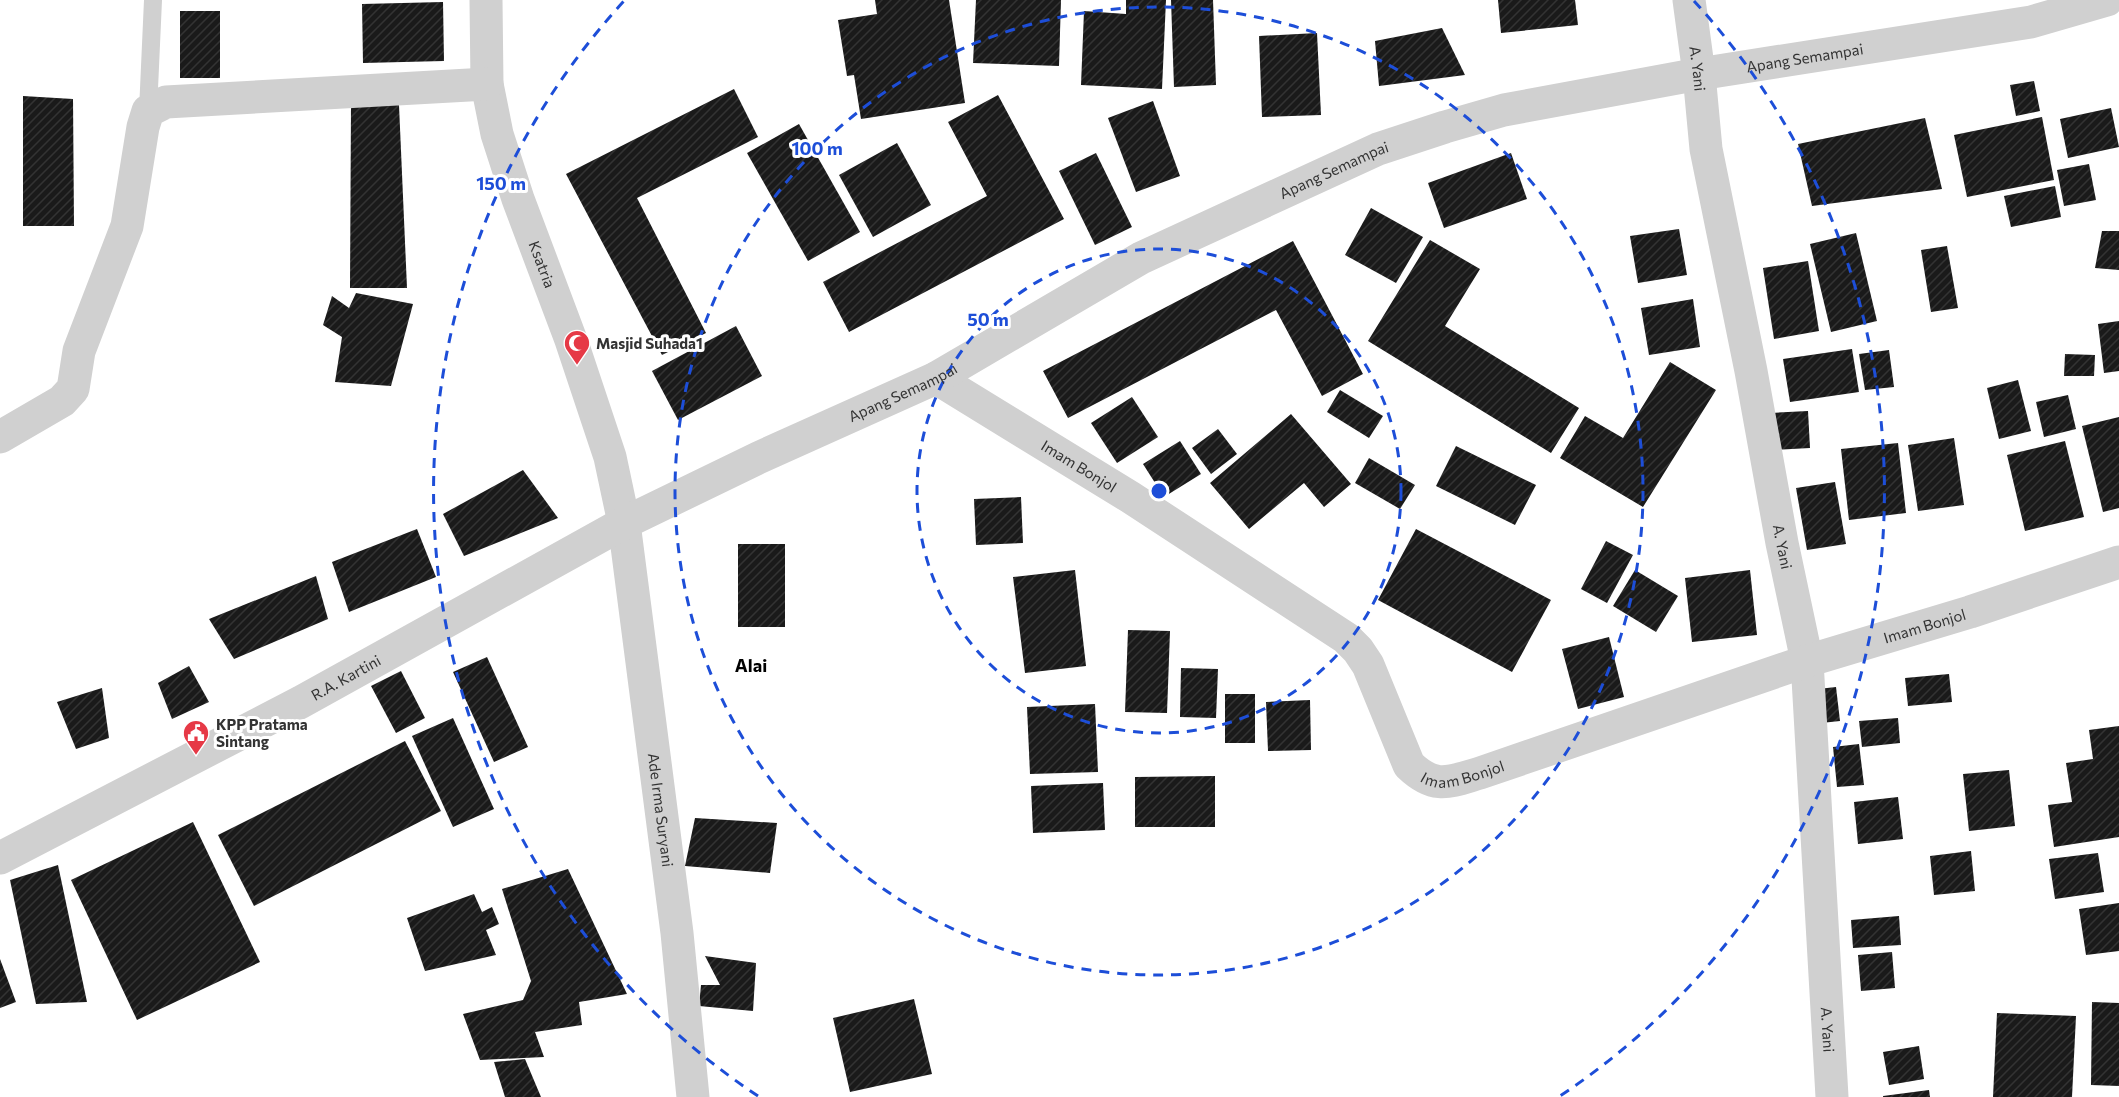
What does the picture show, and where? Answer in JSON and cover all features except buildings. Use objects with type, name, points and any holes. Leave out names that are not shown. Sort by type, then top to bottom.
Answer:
[{"type":"street","name":"Ksatria","points":[[486,0],[489,104],[506,165],[571,340],[610,457],[624,523]]},
{"type":"street","name":"A. Yani","points":[[1689,0],[1706,148],[1807,661],[1832,1097]]},
{"type":"street","name":"Apang Semampai","points":[[624,523],[758,458],[936,378],[1141,258],[1378,148],[1504,111],[1699,74],[2031,22],[2107,0]]},
{"type":"street","points":[[0,437],[62,401],[73,389],[79,351],[127,226],[143,127],[148,111],[166,102],[487,84]]},
{"type":"street","name":"Imam Bonjol","points":[[936,378],[1130,496],[1346,638],[1368,665],[1409,765],[1420,775],[1433,782],[1452,781],[1480,773],[1807,661],[1970,612],[2119,562]]},
{"type":"street","name":"R.A. Kartini","points":[[0,858],[301,702],[624,523]]},
{"type":"street","name":"Ade Irma Suryani","points":[[624,523],[677,933],[693,1097]]},
{"type":"lane","points":[[148,111],[153,0]]},
{"type":"place","name":"Masjid Suhada1","points":[[577,366]]},
{"type":"place","name":"KPP Pratama Sintang","points":[[196,756]]},
{"type":"district","name":"Alai","points":[[751,665]]}]
